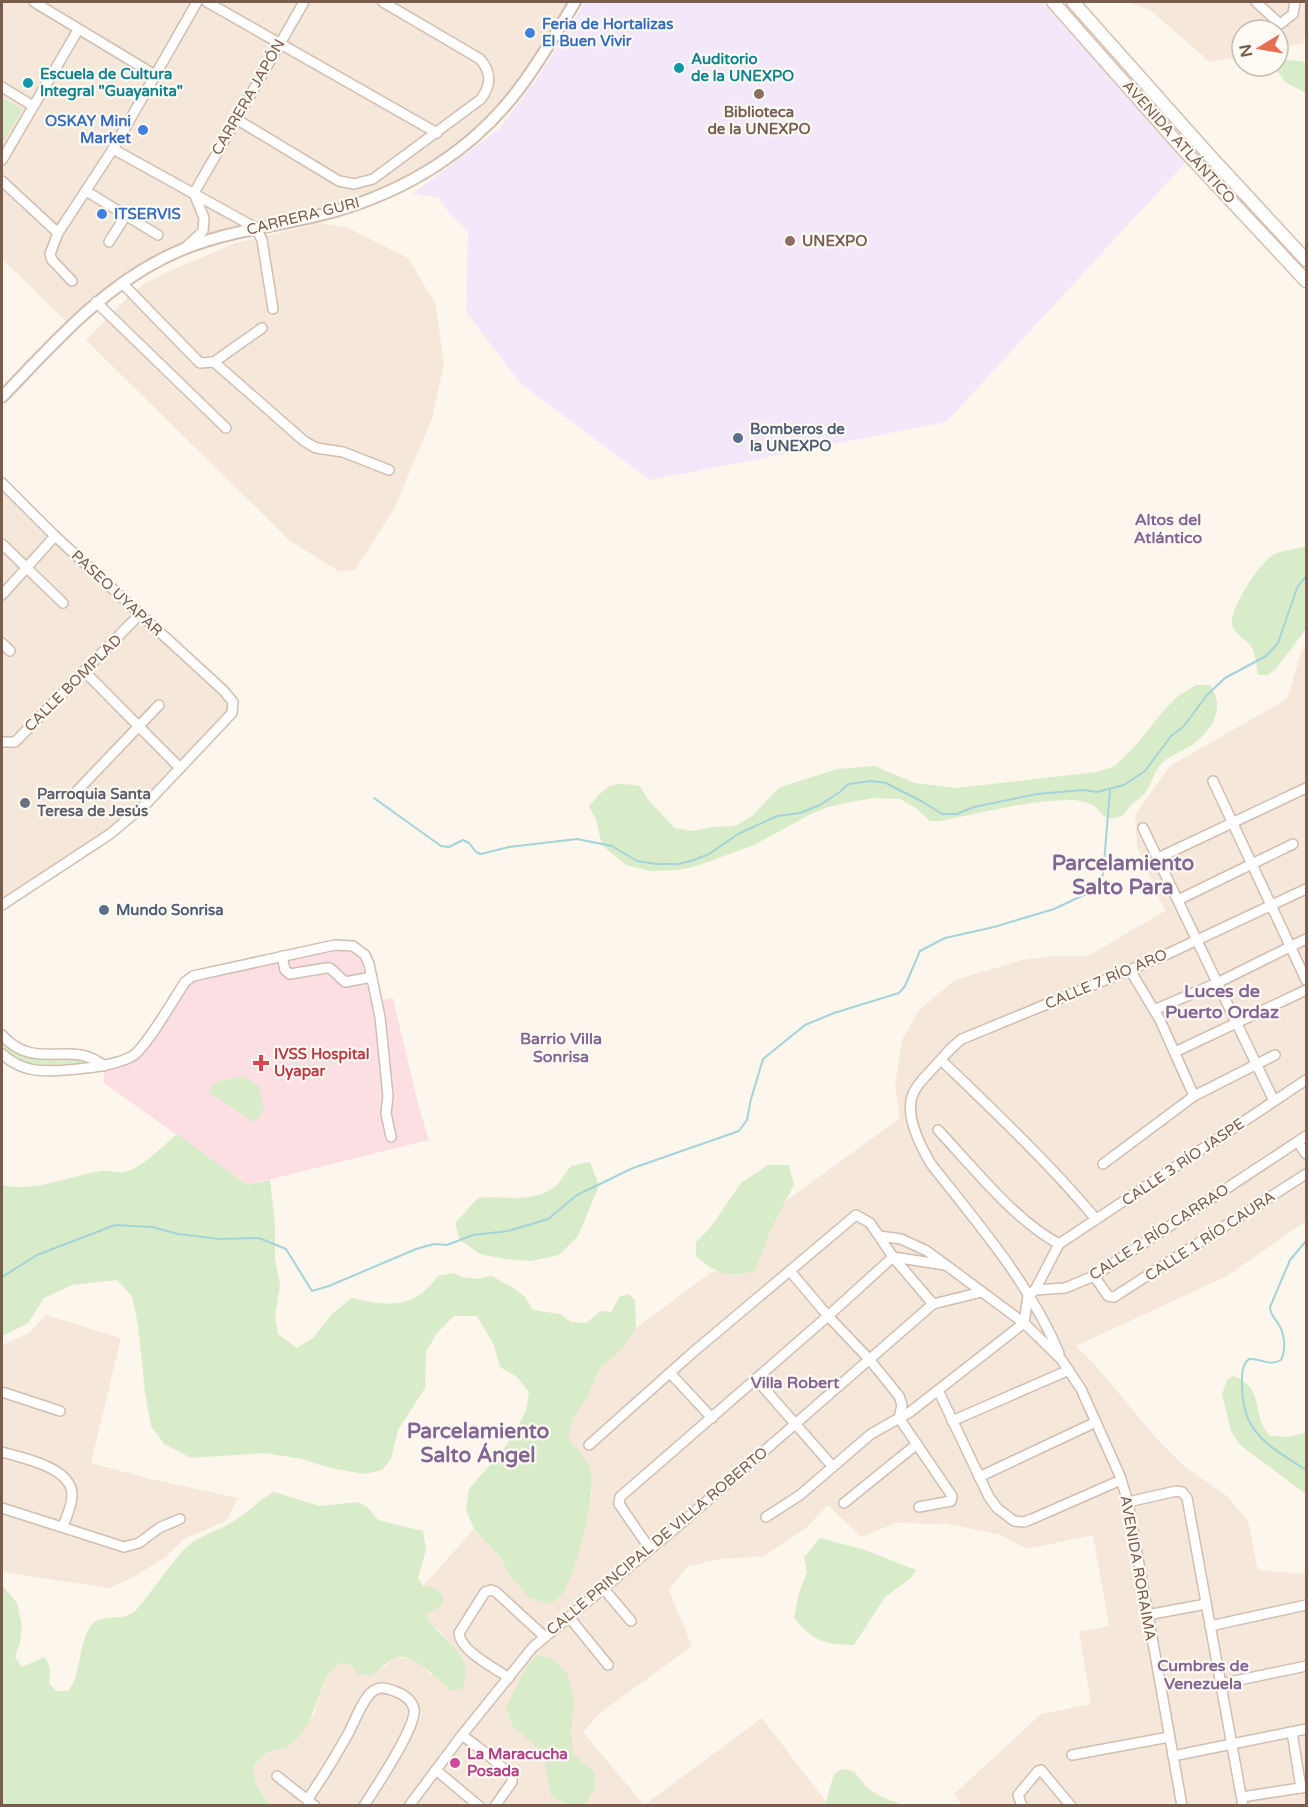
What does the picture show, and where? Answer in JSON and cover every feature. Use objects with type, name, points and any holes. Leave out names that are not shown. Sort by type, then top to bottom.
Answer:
[{"type":"main road","name":"AVENIDA ATLÁNTICO","points":[[1053,2],[1182,148],[1306,281]]},
{"type":"main road","name":"AVENIDA ATLÁNTICO","points":[[1073,2],[1202,148],[1306,260]]},
{"type":"street","points":[[34,2],[155,75]]},
{"type":"street","points":[[72,281],[52,260],[50,254],[58,233],[113,149],[197,2]]},
{"type":"street","points":[[207,2],[437,133]]},
{"type":"street","name":"CARRERA JAPÓN","points":[[194,193],[304,2]]},
{"type":"street","points":[[236,119],[339,181],[354,184],[373,179],[482,99],[489,88],[488,68],[480,59],[383,2]]},
{"type":"street","name":"CARRERA GURI","points":[[2,397],[96,302],[122,283],[168,256],[221,236],[331,212],[400,188],[425,174],[458,150],[520,88],[575,2]]},
{"type":"street","points":[[1256,2],[1280,24],[1293,14],[1295,2]]},
{"type":"street","points":[[2,160],[78,30]]},
{"type":"street","points":[[2,87],[33,106]]},
{"type":"street","points":[[113,149],[256,228],[262,240],[273,309]]},
{"type":"street","points":[[2,181],[58,233]]},
{"type":"street","points":[[86,191],[158,235]]},
{"type":"street","points":[[185,248],[203,231],[204,218],[194,193]]},
{"type":"street","points":[[109,242],[126,215]]},
{"type":"street","points":[[122,283],[200,363],[214,362],[262,328]]},
{"type":"street","points":[[96,302],[226,428]]},
{"type":"street","points":[[214,362],[304,441],[316,448],[343,452],[389,470]]},
{"type":"street","name":"PASEO UYAPAR","points":[[2,483],[55,536],[234,702],[232,713],[180,768]]},
{"type":"street","points":[[2,595],[55,536]]},
{"type":"street","points":[[2,544],[63,603]]},
{"type":"street","name":"CALLE BOMPLAD","points":[[2,742],[15,742],[140,614]]},
{"type":"street","points":[[2,643],[10,651]]},
{"type":"street","points":[[2,905],[110,834],[147,803],[180,768],[85,672]]},
{"type":"street","points":[[77,791],[159,705]]},
{"type":"street","points":[[1213,781],[1306,980]]},
{"type":"street","points":[[1158,858],[1306,788]]},
{"type":"street","points":[[1143,828],[1274,1101]]},
{"type":"street","points":[[1178,900],[1293,844]]},
{"type":"street","name":"CALLE 7 RÍO ARO","points":[[1031,1293],[921,1148],[910,1102],[918,1085],[962,1039],[1130,970],[1306,889]]},
{"type":"street","points":[[1154,1010],[1306,939]]},
{"type":"street","points":[[2,1054],[22,1066],[37,1070],[104,1066],[124,1060],[136,1053],[185,982],[193,976],[335,945],[353,946],[365,955],[372,977],[382,1038],[388,1096],[386,1113],[391,1137]]},
{"type":"street","points":[[282,956],[285,970],[290,974],[330,968],[345,982],[372,977]]},
{"type":"street","points":[[1130,970],[1154,1010],[1194,1096]]},
{"type":"street","points":[[1175,1052],[1306,990]]},
{"type":"street","points":[[2,1035],[9,1043],[26,1053],[79,1054],[96,1059],[104,1066]]},
{"type":"street","points":[[1103,1164],[1194,1096],[1275,1055]]},
{"type":"street","points":[[940,1060],[1008,1124],[1061,1179],[1095,1219]]},
{"type":"street","name":"CALLE 3 RÍO JASPE","points":[[1059,1244],[1306,1080]]},
{"type":"street","points":[[766,1517],[789,1504],[871,1434],[899,1418],[938,1390],[1024,1323],[1031,1293],[1059,1244],[1021,1217],[938,1130]]},
{"type":"street","points":[[1302,1139],[1306,1154]]},
{"type":"street","name":"CALLE 2 RÍO CARRAO","points":[[1031,1293],[1065,1288],[1094,1276],[1302,1139]]},
{"type":"street","name":"CALLE 1 RÍO CAURA","points":[[1094,1276],[1108,1296],[1114,1297],[1306,1174]]},
{"type":"street","points":[[589,1445],[856,1215],[870,1224],[893,1257],[933,1304],[982,1292]]},
{"type":"street","name":"AVENIDA RORAIMA","points":[[879,1236],[912,1243],[949,1266],[1024,1323],[1061,1359],[1081,1389],[1121,1480],[1128,1502],[1182,1806]]},
{"type":"street","points":[[893,1257],[949,1266]]},
{"type":"street","points":[[650,1549],[619,1504],[620,1497],[893,1257]]},
{"type":"street","points":[[790,1271],[899,1396],[902,1405],[899,1418],[952,1499],[919,1507]]},
{"type":"street","points":[[1031,1293],[1061,1359]]},
{"type":"street","name":"CALLE PRINCIPAL DE VILLA ROBERTO","points":[[409,1806],[522,1660],[545,1636],[650,1549],[933,1304]]},
{"type":"street","points":[[952,1421],[1069,1370]]},
{"type":"street","points":[[670,1373],[712,1418]]},
{"type":"street","points":[[756,1379],[833,1467]]},
{"type":"street","points":[[938,1390],[980,1477],[997,1508],[1004,1515],[1019,1522],[1032,1519],[1121,1480]]},
{"type":"street","points":[[2,1392],[60,1412]]},
{"type":"street","points":[[980,1477],[1096,1422]]},
{"type":"street","points":[[844,1503],[917,1444]]},
{"type":"street","points":[[2,1452],[52,1467],[65,1479],[71,1488],[72,1497],[63,1527]]},
{"type":"street","points":[[1128,1502],[1176,1491],[1182,1492],[1187,1498],[1243,1801],[1304,1787],[1292,1732]]},
{"type":"street","points":[[2,1508],[128,1547],[140,1543],[159,1528],[180,1519]]},
{"type":"street","points":[[603,1588],[631,1621]]},
{"type":"street","points":[[509,1678],[462,1645],[459,1637],[467,1618],[485,1592],[491,1590],[496,1592],[545,1636]]},
{"type":"street","points":[[1147,1615],[1206,1604]]},
{"type":"street","points":[[1210,1626],[1306,1605]]},
{"type":"street","points":[[569,1617],[608,1665]]},
{"type":"street","points":[[1220,1684],[1306,1666]]},
{"type":"street","points":[[277,1776],[311,1803],[369,1695],[374,1690],[384,1688],[399,1693],[412,1705],[414,1718],[406,1736],[364,1806]]},
{"type":"street","points":[[1173,1756],[1306,1729]]},
{"type":"street","points":[[462,1735],[510,1773],[512,1782],[495,1806]]},
{"type":"street","points":[[1072,1755],[1169,1737]]},
{"type":"street","points":[[436,1770],[479,1806]]},
{"type":"street","points":[[1021,1804],[1019,1792],[1038,1771],[1044,1771],[1071,1806]]},
{"type":"shaded area","points":[[2,2],[575,2],[495,117],[400,188],[168,256],[71,326],[2,259]]},
{"type":"shaded area","name":"UNEXPO","points":[[585,2],[1042,2],[1186,162],[946,422],[650,480],[521,384],[466,312],[468,231],[449,213],[438,197],[412,194],[500,128],[547,64]]},
{"type":"shaded area","points":[[1128,2],[1306,2],[1306,29],[1303,43],[1290,46],[1290,18],[1230,18],[1230,58],[1210,62],[1150,10]]},
{"type":"shaded area","points":[[321,223],[348,228],[408,258],[435,303],[444,363],[432,419],[394,509],[355,570],[340,572],[289,540],[86,340],[128,297],[144,284],[167,272],[236,243]]},
{"type":"shaded area","points":[[2,483],[233,702],[232,713],[147,803],[2,905]]},
{"type":"shaded area","points":[[1306,646],[1306,1221],[1227,1276],[1076,1346],[1096,1366],[1156,1438],[1184,1466],[1227,1496],[1248,1521],[1258,1570],[1306,1574],[1306,1805],[962,1805],[954,1794],[1041,1714],[1091,1704],[1079,1632],[1109,1626],[1093,1535],[1027,1549],[1001,1535],[948,1524],[896,1523],[861,1537],[828,1505],[806,1528],[764,1556],[721,1559],[688,1566],[669,1590],[692,1646],[600,1713],[583,1732],[644,1805],[268,1805],[256,1784],[253,1770],[262,1756],[288,1746],[314,1715],[320,1693],[332,1669],[341,1663],[383,1668],[394,1658],[408,1658],[420,1662],[431,1675],[462,1657],[439,1630],[430,1624],[426,1613],[423,1586],[474,1529],[501,1558],[509,1575],[586,1518],[592,1492],[575,1449],[567,1438],[573,1418],[587,1398],[598,1371],[623,1347],[636,1328],[713,1271],[742,1275],[764,1250],[783,1203],[900,1118],[895,1087],[902,1040],[919,1010],[955,980],[1022,960],[1052,956],[1088,956],[1165,911],[1137,847],[1135,815],[1170,766],[1287,699],[1302,650]]},
{"type":"shaded area","name":"IVSS Hospital Uyapar","points":[[335,946],[353,951],[359,956],[371,1002],[393,998],[419,1108],[429,1140],[247,1185],[104,1083],[104,1066],[130,1057],[185,982]]},
{"type":"shaded area","points":[[46,1315],[121,1338],[91,1463],[238,1498],[226,1521],[184,1539],[166,1557],[132,1578],[109,1588],[2,1572],[2,1345],[29,1333]]},
{"type":"shaded area","points":[[762,1718],[826,1802],[834,1774],[842,1769],[854,1771],[868,1788],[883,1798],[904,1805],[644,1805]]},
{"type":"green space","points":[[1290,60],[1302,61],[1306,64],[1306,93],[1285,82],[1282,78],[1290,78]]},
{"type":"green space","points":[[2,97],[22,110],[2,144]]},
{"type":"green space","points":[[1306,546],[1306,629],[1276,669],[1267,675],[1258,675],[1252,648],[1233,628],[1236,607],[1254,575],[1269,558],[1275,554]]},
{"type":"green space","points":[[1196,685],[1210,685],[1215,694],[1216,712],[1209,729],[1195,743],[1163,762],[1145,793],[1124,814],[1113,818],[1107,818],[1091,804],[1071,800],[1021,805],[930,821],[916,808],[900,799],[875,798],[828,807],[754,845],[697,866],[678,870],[651,871],[626,865],[602,845],[596,820],[589,806],[601,793],[616,784],[640,786],[648,800],[675,828],[691,831],[735,826],[751,817],[780,787],[838,769],[875,766],[914,783],[956,788],[1097,772],[1115,766],[1178,696]]},
{"type":"green space","points":[[2,1035],[17,1048],[79,1054],[104,1066],[37,1070],[2,1054]]},
{"type":"green space","points":[[243,1076],[259,1086],[264,1109],[255,1123],[209,1092],[216,1082]]},
{"type":"green space","points":[[177,1134],[247,1185],[270,1180],[275,1224],[275,1258],[280,1285],[275,1317],[278,1334],[297,1348],[313,1338],[333,1313],[352,1298],[378,1303],[400,1303],[419,1295],[438,1276],[454,1273],[477,1279],[492,1276],[526,1298],[533,1310],[560,1314],[571,1322],[586,1323],[601,1311],[611,1312],[620,1296],[629,1294],[635,1300],[636,1328],[623,1347],[598,1371],[587,1398],[573,1418],[568,1438],[590,1468],[591,1494],[575,1566],[564,1591],[551,1604],[530,1598],[509,1575],[501,1558],[474,1529],[466,1510],[469,1489],[503,1450],[517,1428],[526,1410],[529,1392],[517,1377],[500,1367],[494,1345],[477,1316],[454,1316],[437,1333],[426,1352],[425,1388],[398,1430],[391,1459],[382,1470],[364,1474],[330,1468],[302,1459],[264,1453],[191,1458],[164,1444],[151,1426],[132,1296],[117,1280],[72,1285],[44,1298],[28,1323],[2,1336],[2,1185],[27,1187],[101,1171],[131,1170],[145,1162]]},
{"type":"green space","points":[[590,1162],[599,1186],[578,1236],[559,1255],[531,1261],[504,1259],[480,1254],[460,1240],[455,1223],[478,1198],[535,1196],[556,1186],[571,1166]]},
{"type":"green space","points":[[768,1165],[789,1165],[794,1185],[770,1231],[754,1271],[729,1274],[709,1267],[696,1256],[696,1242],[710,1228],[741,1183]]},
{"type":"green space","points":[[1234,1376],[1244,1381],[1250,1388],[1260,1419],[1270,1436],[1290,1437],[1306,1432],[1306,1494],[1240,1445],[1231,1431],[1222,1394],[1227,1380]]},
{"type":"green space","points":[[274,1492],[319,1506],[358,1502],[367,1507],[378,1520],[423,1531],[426,1550],[418,1578],[423,1586],[438,1591],[444,1600],[441,1606],[426,1614],[438,1631],[454,1646],[465,1664],[466,1675],[463,1688],[451,1691],[424,1667],[408,1658],[393,1659],[371,1676],[357,1674],[351,1665],[341,1663],[333,1669],[323,1685],[308,1723],[300,1735],[288,1746],[264,1755],[253,1769],[256,1784],[269,1805],[2,1805],[2,1585],[17,1603],[22,1627],[15,1657],[22,1667],[44,1657],[49,1666],[49,1683],[56,1691],[68,1691],[75,1678],[86,1635],[94,1622],[104,1618],[127,1616],[133,1612],[187,1547],[235,1520]]},
{"type":"green space","points":[[820,1538],[865,1550],[916,1570],[910,1579],[885,1597],[854,1645],[834,1644],[820,1640],[794,1618],[799,1593],[807,1572],[804,1557]]},
{"type":"green space","points":[[537,1655],[553,1658],[567,1673],[574,1699],[571,1731],[573,1754],[595,1773],[595,1788],[585,1804],[569,1805],[551,1796],[544,1758],[537,1748],[512,1725],[506,1708],[525,1669]]},
{"type":"green space","points":[[842,1769],[855,1774],[872,1792],[904,1805],[825,1805],[834,1774]]},
{"type":"waterway","points":[[374,798],[441,846],[449,847],[463,840],[481,854],[509,847],[577,839],[612,846],[637,861],[678,864],[709,854],[738,834],[777,816],[800,813],[820,805],[848,784],[871,781],[886,783],[942,814],[957,814],[974,807],[1037,794],[1084,790],[1097,792],[1124,785],[1145,771],[1171,736],[1184,726],[1207,695],[1225,678],[1266,656],[1278,643],[1297,588],[1306,576]]},
{"type":"waterway","points":[[2,1277],[37,1255],[115,1225],[152,1227],[178,1234],[220,1239],[259,1238],[286,1249],[312,1291],[416,1249],[434,1244],[447,1245],[473,1235],[508,1231],[548,1219],[577,1195],[633,1168],[739,1131],[747,1120],[763,1059],[805,1025],[834,1013],[899,993],[905,986],[920,951],[945,938],[994,927],[1054,909],[1086,894],[1103,875],[1110,790]]},
{"type":"waterway","points":[[1306,1241],[1290,1260],[1270,1307],[1284,1338],[1284,1352],[1281,1360],[1273,1363],[1249,1359],[1243,1368],[1242,1378],[1243,1402],[1253,1428],[1270,1446],[1306,1470]]},
{"type":"place","name":"Feria de Hortalizas El Buen Vivir","points":[[530,33]]},
{"type":"place","name":"Auditorio de la UNEXPO","points":[[679,68]]},
{"type":"place","name":"Escuela de Cultura Integral \"Guayanita\"","points":[[28,83]]},
{"type":"place","name":"Biblioteca de la UNEXPO","points":[[759,94]]},
{"type":"place","name":"OSKAY Mini Market","points":[[143,130]]},
{"type":"place","name":"ITSERVIS","points":[[102,214]]},
{"type":"place","name":"UNEXPO","points":[[790,241]]},
{"type":"place","name":"Bomberos de la UNEXPO","points":[[738,438]]},
{"type":"place","name":"Parroquia Santa Teresa de Jesús","points":[[25,803]]},
{"type":"place","name":"Mundo Sonrisa","points":[[104,910]]},
{"type":"place","name":"IVSS Hospital Uyapar","points":[[261,1063]]},
{"type":"place","name":"La Maracucha Posada","points":[[455,1763]]},
{"type":"district","name":"Altos del Atlántico","points":[[1168,529]]},
{"type":"district","name":"Parcelamiento Salto Para","points":[[1123,875]]},
{"type":"district","name":"Luces de Puerto Ordaz","points":[[1222,1001]]},
{"type":"district","name":"Barrio Villa Sonrisa","points":[[561,1048]]},
{"type":"district","name":"Villa Robert","points":[[795,1383]]},
{"type":"district","name":"Parcelamiento Salto Ángel","points":[[478,1443]]},
{"type":"district","name":"Cumbres de Venezuela","points":[[1203,1675]]}]
